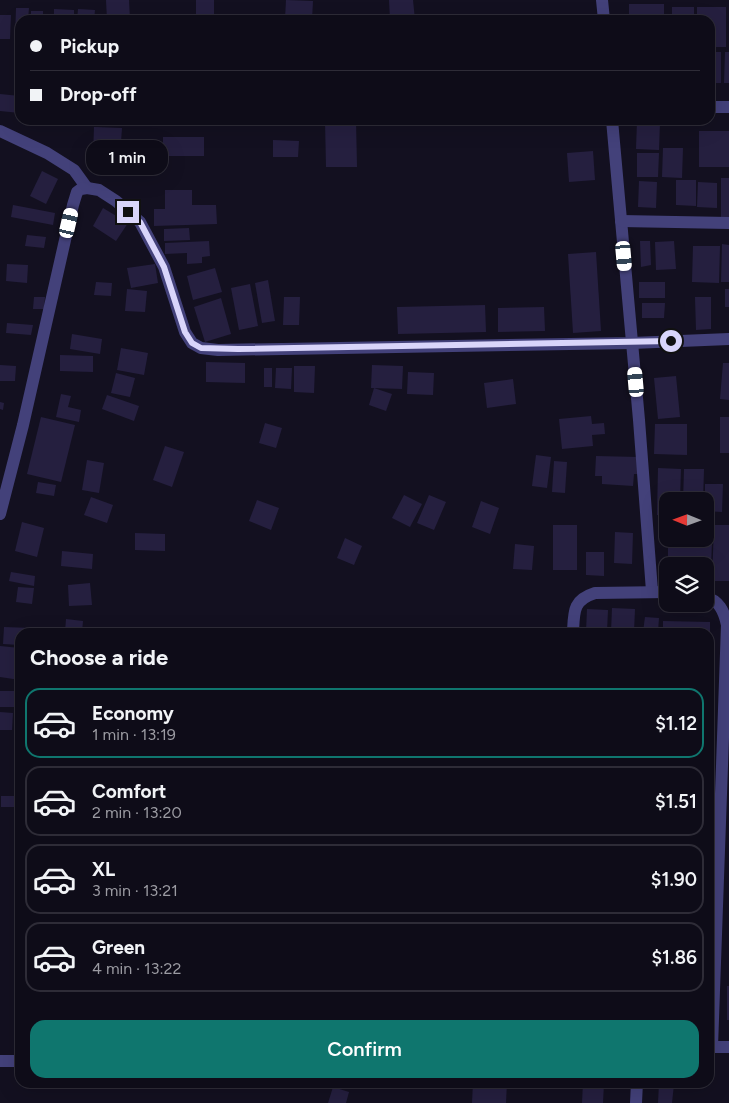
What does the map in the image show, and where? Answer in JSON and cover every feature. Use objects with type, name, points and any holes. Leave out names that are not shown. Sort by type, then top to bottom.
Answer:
[{"type":"street","points":[[602,0],[604,15]]},
{"type":"street","points":[[715,107],[729,107]]},
{"type":"street","points":[[612,125],[652,591]]},
{"type":"street","points":[[0,131],[47,153],[68,166],[74,170],[87,188]]},
{"type":"street","points":[[0,514],[23,425],[73,205],[77,192],[87,188],[99,190],[140,222],[164,267],[185,332],[192,343],[201,348],[218,350],[632,343],[729,339]]},
{"type":"street","points":[[621,221],[729,223]]},
{"type":"street","points":[[573,628],[574,614],[578,602],[584,596],[595,592],[659,591]]},
{"type":"street","points":[[714,601],[718,603],[725,613],[727,625],[714,968]]},
{"type":"street","points":[[714,1047],[729,1047]]},
{"type":"street","points":[[0,1061],[15,1061]]},
{"type":"street","points":[[636,1103],[637,1088]]},
{"type":"building","points":[[106,0],[129,0],[130,15],[107,15]]},
{"type":"building","points":[[196,0],[214,0],[214,15],[196,15]]},
{"type":"building","points":[[286,0],[313,1],[312,15],[285,15]]},
{"type":"building","points":[[389,0],[413,0],[414,15],[390,15]]},
{"type":"building","points":[[629,4],[664,4],[664,15],[629,15]]},
{"type":"building","points":[[672,7],[694,7],[694,15],[672,15]]},
{"type":"building","points":[[697,7],[726,7],[726,47],[715,47],[715,15],[697,15]]},
{"type":"building","points":[[16,8],[29,8],[28,15],[16,15]]},
{"type":"building","points":[[54,9],[74,10],[74,15],[54,15]]},
{"type":"building","points":[[78,9],[95,10],[94,15],[77,15]]},
{"type":"building","points":[[31,11],[43,11],[43,15],[31,15]]},
{"type":"building","points":[[0,15],[11,15],[10,39],[0,39]]},
{"type":"building","points":[[715,52],[721,52],[721,83],[715,83]]},
{"type":"building","points":[[725,52],[729,52],[729,83],[724,83]]},
{"type":"building","points":[[0,94],[15,96],[15,112],[0,111]]},
{"type":"building","points":[[54,125],[72,125],[72,126]]},
{"type":"building","points":[[325,125],[356,125],[357,167],[326,167]]},
{"type":"building","points":[[637,125],[660,125],[659,150],[636,149]]},
{"type":"building","points":[[94,127],[122,128],[120,157],[93,156]]},
{"type":"building","points":[[699,131],[729,131],[729,167],[699,167]]},
{"type":"building","points":[[163,137],[204,137],[204,156],[163,156]]},
{"type":"building","points":[[273,140],[299,141],[298,157],[273,157]]},
{"type":"building","points":[[663,148],[683,148],[682,178],[662,177]]},
{"type":"building","points":[[593,151],[595,180],[569,182],[567,153]]},
{"type":"building","points":[[637,153],[659,153],[658,177],[637,177]]},
{"type":"building","points":[[42,171],[58,179],[46,204],[30,196]]},
{"type":"building","points":[[721,178],[729,178],[729,217],[721,217]]},
{"type":"building","points":[[676,180],[696,180],[696,206],[676,205]]},
{"type":"building","points":[[639,181],[657,182],[656,208],[638,207]]},
{"type":"building","points":[[698,182],[717,183],[717,208],[697,207]]},
{"type":"building","points":[[165,190],[192,190],[192,205],[216,205],[217,224],[154,226],[154,209],[165,209]]},
{"type":"building","points":[[13,205],[55,213],[53,225],[11,217]]},
{"type":"building","points":[[103,208],[128,223],[116,241],[93,226]]},
{"type":"building","points":[[189,228],[190,240],[164,241],[164,229]]},
{"type":"building","points":[[27,235],[46,237],[44,248],[25,246]]},
{"type":"building","points":[[209,241],[210,256],[202,257],[202,263],[187,264],[187,253],[165,254],[165,243]]},
{"type":"building","points":[[640,241],[650,241],[651,265],[641,267]]},
{"type":"building","points":[[674,241],[676,269],[656,270],[655,242]]},
{"type":"building","points":[[722,244],[729,245],[729,282],[721,282]]},
{"type":"building","points":[[693,246],[720,246],[719,283],[692,282]]},
{"type":"building","points":[[596,252],[601,331],[573,333],[568,254]]},
{"type":"building","points":[[7,264],[28,265],[27,283],[6,281]]},
{"type":"building","points":[[155,264],[158,283],[131,288],[127,268]]},
{"type":"building","points":[[215,268],[222,292],[193,300],[187,276]]},
{"type":"building","points":[[268,280],[275,321],[262,323],[255,283]]},
{"type":"building","points":[[96,282],[112,283],[111,296],[94,295]]},
{"type":"building","points":[[639,282],[665,282],[665,298],[639,298]]},
{"type":"building","points":[[250,284],[258,326],[239,330],[231,288]]},
{"type":"building","points":[[127,289],[147,291],[145,312],[125,311]]},
{"type":"building","points":[[725,289],[729,289],[729,307],[725,307]]},
{"type":"building","points":[[34,297],[45,297],[44,309],[33,309]]},
{"type":"building","points":[[284,297],[300,297],[299,325],[283,325]]},
{"type":"building","points":[[695,297],[711,297],[711,329],[696,330]]},
{"type":"building","points":[[221,298],[231,334],[205,342],[194,307]]},
{"type":"building","points":[[642,303],[665,303],[664,318],[642,318]]},
{"type":"building","points":[[485,305],[486,332],[398,334],[397,307]]},
{"type":"building","points":[[544,307],[545,331],[498,332],[498,308]]},
{"type":"building","points":[[7,323],[33,325],[31,335],[6,333]]},
{"type":"building","points":[[72,334],[102,339],[100,354],[70,349]]},
{"type":"building","points":[[121,348],[148,353],[144,375],[117,370]]},
{"type":"building","points":[[60,355],[93,356],[93,372],[60,371]]},
{"type":"building","points":[[206,362],[245,363],[245,383],[206,382]]},
{"type":"building","points":[[723,363],[729,363],[729,400],[720,399]]},
{"type":"building","points":[[0,365],[16,366],[15,381],[0,381]]},
{"type":"building","points":[[372,365],[403,366],[402,389],[371,388]]},
{"type":"building","points":[[294,366],[315,366],[314,393],[294,392]]},
{"type":"building","points":[[264,368],[272,368],[272,387],[264,387]]},
{"type":"building","points":[[276,368],[292,368],[291,389],[275,388]]},
{"type":"building","points":[[408,372],[434,373],[433,395],[407,394]]},
{"type":"building","points":[[116,373],[135,378],[130,397],[111,393]]},
{"type":"building","points":[[676,376],[680,417],[658,419],[654,378]]},
{"type":"building","points":[[513,379],[516,404],[487,408],[484,383]]},
{"type":"building","points":[[374,388],[392,394],[386,411],[369,405]]},
{"type":"building","points":[[61,394],[71,396],[68,407],[81,410],[79,422],[56,417]]},
{"type":"building","points":[[107,395],[139,406],[134,421],[102,409]]},
{"type":"building","points":[[0,402],[4,403],[3,410],[0,409]]},
{"type":"building","points":[[591,416],[592,424],[604,423],[605,434],[592,435],[593,446],[562,449],[559,419]]},
{"type":"building","points":[[41,417],[75,425],[61,482],[27,474]]},
{"type":"building","points":[[720,417],[729,417],[729,453],[720,453]]},
{"type":"building","points":[[265,423],[282,428],[276,448],[259,443]]},
{"type":"building","points":[[655,424],[687,424],[687,455],[654,454]]},
{"type":"building","points":[[165,446],[184,452],[172,487],[153,480]]},
{"type":"building","points":[[536,455],[551,457],[547,488],[532,486]]},
{"type":"building","points":[[596,456],[639,457],[638,474],[634,474],[633,486],[602,484],[602,476],[595,476]]},
{"type":"building","points":[[87,460],[104,463],[99,493],[82,490]]},
{"type":"building","points":[[554,461],[567,462],[565,493],[552,492]]},
{"type":"building","points":[[658,468],[681,469],[680,492],[659,492],[659,515],[657,515]]},
{"type":"building","points":[[684,469],[704,469],[703,492],[683,492]]},
{"type":"building","points":[[38,482],[56,485],[54,496],[36,493]]},
{"type":"building","points":[[705,484],[723,484],[722,512],[714,512],[714,492],[705,492]]},
{"type":"building","points":[[404,495],[422,504],[410,527],[392,518]]},
{"type":"building","points":[[429,495],[446,502],[434,530],[417,523]]},
{"type":"building","points":[[91,497],[113,505],[107,523],[84,515]]},
{"type":"building","points":[[257,500],[279,508],[271,530],[249,521]]},
{"type":"building","points":[[481,501],[499,508],[490,534],[472,527]]},
{"type":"building","points":[[22,522],[44,528],[37,557],[15,551]]},
{"type":"building","points":[[553,525],[577,525],[577,570],[553,570]]},
{"type":"building","points":[[714,525],[729,525],[729,581],[714,581]]},
{"type":"building","points":[[615,532],[633,533],[632,564],[614,563]]},
{"type":"building","points":[[135,533],[165,534],[165,551],[135,550]]},
{"type":"building","points":[[345,538],[362,546],[354,565],[337,558]]},
{"type":"building","points":[[515,544],[534,546],[532,570],[513,569]]},
{"type":"building","points":[[668,548],[712,548],[711,557],[668,557]]},
{"type":"building","points":[[62,551],[93,554],[92,569],[61,566]]},
{"type":"building","points":[[586,552],[604,552],[604,576],[586,575]]},
{"type":"building","points":[[11,572],[35,576],[34,586],[9,581]]},
{"type":"building","points":[[90,583],[92,605],[69,606],[68,585]]},
{"type":"building","points":[[18,587],[34,588],[32,604],[16,602]]},
{"type":"building","points":[[612,608],[635,609],[634,628],[611,628]]},
{"type":"building","points":[[587,609],[608,610],[607,628],[586,628]]},
{"type":"building","points":[[645,617],[659,618],[658,628],[644,628]]},
{"type":"building","points":[[66,619],[83,621],[82,628],[65,628]]},
{"type":"building","points":[[663,621],[710,622],[710,628],[663,628]]},
{"type":"building","points":[[4,627],[32,628],[15,628],[15,645],[3,644]]},
{"type":"building","points":[[0,646],[15,648],[15,679],[0,677]]},
{"type":"building","points":[[0,691],[15,691],[15,707],[0,707]]},
{"type":"building","points":[[0,712],[13,713],[12,730],[0,730]]},
{"type":"building","points":[[1,796],[15,796],[15,807],[1,807]]},
{"type":"building","points":[[727,986],[729,986],[729,1020],[727,1020]]},
{"type":"building","points":[[333,1088],[349,1092],[346,1103],[328,1103]]},
{"type":"building","points":[[473,1088],[507,1088],[506,1103],[472,1103]]},
{"type":"building","points":[[583,1088],[604,1088],[603,1103],[582,1103]]},
{"type":"building","points":[[659,1088],[674,1088],[672,1103],[658,1103]]},
{"type":"route","points":[[128,212],[140,222],[164,267],[185,332],[192,343],[201,348],[218,350],[671,341]]}]
